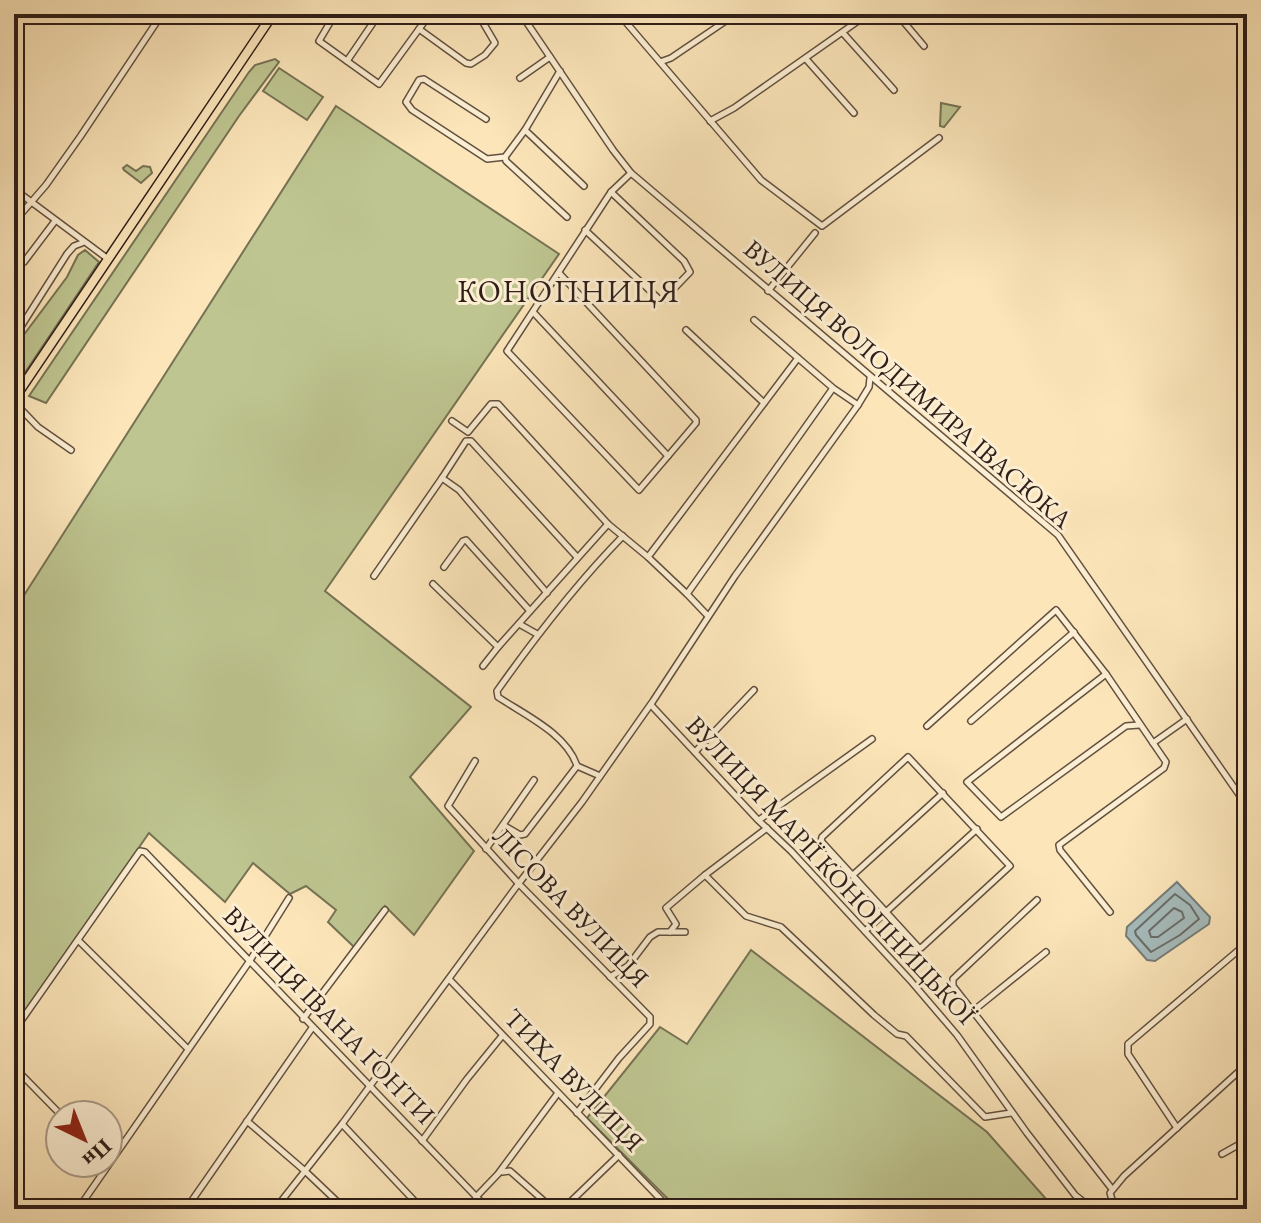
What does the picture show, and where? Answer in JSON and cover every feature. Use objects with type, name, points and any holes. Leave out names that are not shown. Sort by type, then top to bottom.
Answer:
[{"type":"highway","points":[[14,401],[273,14]]},
{"type":"street","points":[[14,222],[46,185],[162,14]]},
{"type":"street","points":[[335,14],[319,40],[377,83],[382,83],[430,14]]},
{"type":"street","points":[[347,61],[379,14]]},
{"type":"street","points":[[419,29],[471,64],[485,55],[495,43],[478,14]]},
{"type":"street","name":"ВУЛИЦЯ ВОЛОДИМИРА ІВАСЮКА","points":[[521,14],[631,173],[1058,535],[1247,806]]},
{"type":"street","points":[[614,14],[624,20],[761,180],[822,226],[939,138]]},
{"type":"street","points":[[659,62],[671,58],[736,14]]},
{"type":"street","points":[[710,121],[806,59],[868,14]]},
{"type":"street","points":[[897,14],[924,46]]},
{"type":"street","points":[[843,33],[894,90]]},
{"type":"street","points":[[520,78],[550,57]]},
{"type":"street","points":[[806,59],[854,113]]},
{"type":"street","points":[[486,119],[427,79],[419,80],[406,102],[412,110],[487,159],[505,157],[560,71]]},
{"type":"street","points":[[525,130],[584,186]]},
{"type":"street","points":[[505,157],[567,217]]},
{"type":"street","points":[[559,273],[696,420],[641,489],[507,349],[534,313],[585,229],[611,192],[631,173]]},
{"type":"street","points":[[14,189],[109,260]]},
{"type":"street","points":[[585,229],[660,300],[690,272],[684,261],[611,192]]},
{"type":"street","points":[[14,267],[24,262],[55,221]]},
{"type":"street","points":[[768,291],[815,233]]},
{"type":"street","points":[[14,332],[22,325],[67,254],[74,246],[83,243]]},
{"type":"street","points":[[534,313],[668,456]]},
{"type":"street","points":[[754,320],[833,388],[858,405]]},
{"type":"street","points":[[686,330],[764,403]]},
{"type":"street","points":[[648,557],[798,358]]},
{"type":"street","points":[[275,1209],[342,1124],[651,705],[708,616],[858,405],[871,377]]},
{"type":"street","points":[[687,594],[833,388]]},
{"type":"street","points":[[14,401],[38,427],[71,450]]},
{"type":"street","points":[[452,421],[467,432],[491,404],[498,404],[608,524],[648,557],[708,616]]},
{"type":"street","points":[[374,576],[466,441],[471,441],[577,557]]},
{"type":"street","points":[[442,478],[459,490],[547,593]]},
{"type":"street","points":[[483,666],[608,524]]},
{"type":"street","points":[[600,776],[577,766],[562,742],[497,691],[537,634],[589,571],[623,536]]},
{"type":"street","points":[[444,567],[466,540],[530,611]]},
{"type":"street","points":[[433,584],[498,647]]},
{"type":"street","points":[[927,726],[1055,610],[1059,611],[1165,759],[1164,768],[1059,845],[1110,912]]},
{"type":"street","points":[[519,626],[525,626],[537,634]]},
{"type":"street","points":[[971,721],[1074,632]]},
{"type":"street","points":[[1106,674],[969,779],[968,785],[1001,817],[1126,726],[1139,725]]},
{"type":"street","points":[[695,752],[754,690]]},
{"type":"street","name":"ВУЛИЦЯ МАРІЇ КОНОПНИЦЬКОЇ","points":[[651,705],[865,931],[957,1035],[1075,1195],[1101,1209]]},
{"type":"street","points":[[1153,743],[1187,719]]},
{"type":"street","points":[[758,820],[767,817],[872,739]]},
{"type":"street","points":[[904,758],[913,761],[943,793],[1009,863],[1010,868],[921,948],[821,839],[904,758]]},
{"type":"street","name":"ЛІСОВА ВУЛИЦЯ","points":[[475,761],[448,806],[650,1017],[650,1024],[619,1058],[577,1113]]},
{"type":"street","points":[[503,825],[520,835],[525,834],[577,766]]},
{"type":"street","points":[[486,849],[534,780]]},
{"type":"street","points":[[853,875],[943,793]]},
{"type":"street","points":[[670,932],[676,924],[666,908],[767,828]]},
{"type":"street","points":[[865,931],[977,829]]},
{"type":"street","name":"ВУЛИЦЯ ІВАНА ҐОНТИ","points":[[78,939],[140,851],[145,852],[488,1209]]},
{"type":"street","points":[[705,875],[746,916],[781,927],[874,1015],[897,1034],[906,1036],[985,1117],[1012,1113]]},
{"type":"street","points":[[124,1141],[249,962],[289,898]]},
{"type":"street","points":[[1037,900],[952,981],[953,986],[1112,1189]]},
{"type":"street","points":[[303,1019],[385,910]]},
{"type":"street","points":[[610,977],[628,966],[650,937],[658,932],[685,932]]},
{"type":"street","points":[[14,1031],[78,939],[188,1049]]},
{"type":"street","points":[[1176,1126],[1128,1054],[1128,1044],[1247,943]]},
{"type":"street","points":[[973,1011],[1046,952]]},
{"type":"street","name":"ТИХА ВУЛИЦЯ","points":[[449,979],[670,1209]]},
{"type":"street","points":[[186,1209],[312,1028]]},
{"type":"street","points":[[422,1141],[502,1036]]},
{"type":"street","points":[[1115,1209],[1110,1196],[1112,1189],[1176,1126],[1247,1064]]},
{"type":"street","points":[[14,1067],[45,1099]]},
{"type":"street","points":[[476,1197],[498,1174],[558,1093]]},
{"type":"street","points":[[247,1121],[345,1209]]},
{"type":"street","points":[[342,1124],[422,1209]]},
{"type":"street","points":[[1222,1154],[1247,1140]]},
{"type":"street","points":[[563,1209],[619,1155]]},
{"type":"street","points":[[498,1174],[504,1170],[510,1171],[553,1209]]},
{"type":"street","points":[[78,1209],[98,1179]]},
{"type":"street","points":[[14,1202],[21,1209]]},
{"type":"green space","points":[[275,59],[279,62],[239,116],[46,403],[29,396],[249,72],[255,65]]},
{"type":"green space","points":[[279,68],[323,97],[307,120],[263,91]]},
{"type":"green space","points":[[941,103],[960,107],[944,127],[940,126]]},
{"type":"green space","points":[[336,106],[559,254],[325,591],[471,707],[410,777],[474,851],[414,935],[385,906],[355,948],[328,922],[336,910],[306,886],[290,894],[253,863],[225,902],[149,833],[14,1027],[14,611]]},
{"type":"green space","points":[[127,165],[136,171],[143,166],[150,167],[152,173],[141,183],[124,170]]},
{"type":"green space","points":[[85,250],[99,262],[14,389],[14,348],[67,277],[78,255]]},
{"type":"green space","points":[[751,950],[987,1132],[1046,1199],[1059,1209],[678,1209],[587,1118],[660,1027],[687,1044]]},
{"type":"water","points":[[1177,882],[1210,917],[1209,924],[1155,961],[1147,960],[1126,936],[1127,927]]},
{"type":"district","name":"КОНОПНИЦЯ","points":[[569,292]]}]
